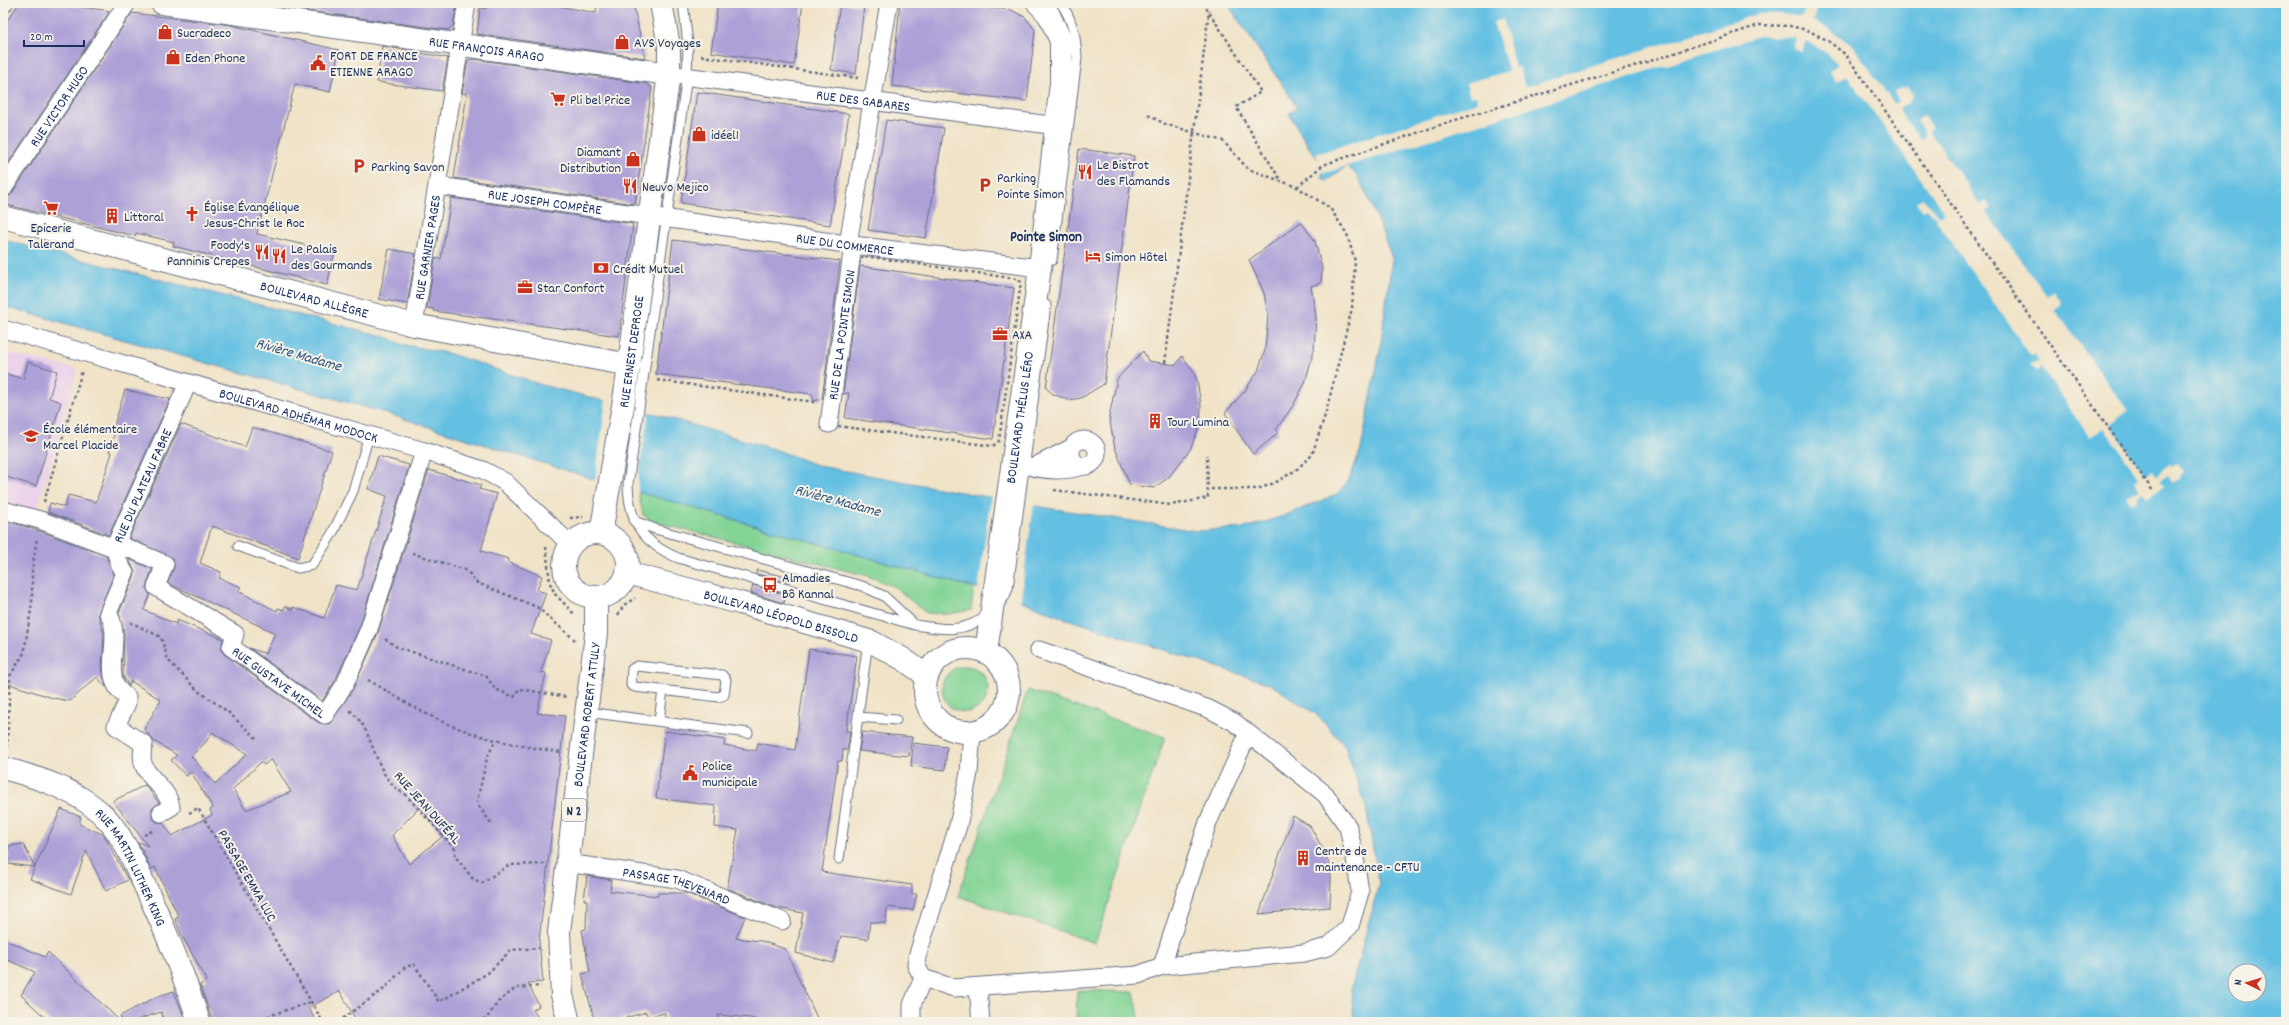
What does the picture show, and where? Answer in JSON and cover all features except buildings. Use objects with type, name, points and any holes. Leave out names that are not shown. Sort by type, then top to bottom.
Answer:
[{"type":"main road","name":"RUE FRANÇOIS ARAGO","points":[[162,3],[678,75]]},
{"type":"main road","name":"RUE ERNEST DEPROGE","points":[[601,533],[619,497],[633,396],[630,365],[659,217],[678,75],[669,46],[662,3]]},
{"type":"main road","name":"BOULEVARD THÉLUS LÉRO","points":[[995,654],[995,606],[1014,496],[1023,465],[1045,269],[1070,118],[1062,77],[1061,41],[1049,15],[1038,3]]},
{"type":"main road","name":"BOULEVARD ALLÈGRE","points":[[3,217],[414,324],[630,365]]},
{"type":"main road","points":[[601,533],[620,543],[626,552],[628,573],[624,581],[613,593],[596,598],[577,591],[568,579],[564,564],[566,554],[571,545],[584,535],[601,533]]},
{"type":"main road","name":"BOULEVARD LÉOPOLD BISSOLD","points":[[628,573],[740,603],[868,641],[903,659],[922,683]]},
{"type":"main road","name":"BOULEVARD ROBERT ATTULY","points":[[569,1022],[562,995],[558,863],[579,705],[596,634],[596,598]]},
{"type":"main road","points":[[958,648],[973,648],[995,654],[997,660],[1005,671],[1009,684],[1009,697],[1004,710],[996,721],[972,737],[945,726],[935,718],[928,705],[922,683],[934,663],[945,654],[958,648]]},
{"type":"main road","name":"RUE MARTIN LUTHER KING","points":[[5,768],[57,786],[85,801],[107,820],[125,844],[163,925],[183,975],[199,1022]]},
{"type":"street","name":"RUE VICTOR HUGO","points":[[3,189],[127,3]]},
{"type":"street","name":"RUE GARNIER PAGES","points":[[414,324],[467,3]]},
{"type":"street","name":"RUE DE LA POINTE SIMON","points":[[829,424],[851,244],[889,3]]},
{"type":"street","name":"RUE DES GABARES","points":[[678,75],[873,100],[1070,118]]},
{"type":"street","name":"RUE JOSEPH COMPÈRE","points":[[438,186],[659,217]]},
{"type":"street","name":"RUE DU COMMERCE","points":[[659,217],[1045,269]]},
{"type":"street","name":"BOULEVARD ADHÉMAR MODOCK","points":[[3,329],[424,450],[483,470],[504,482],[571,545]]},
{"type":"street","name":"RUE DU PLATEAU FABRE","points":[[3,510],[40,520],[115,545],[188,383]]},
{"type":"street","points":[[1080,440],[1088,440],[1095,446],[1095,459],[1084,466],[1058,470],[1023,465],[1071,448],[1080,440]]},
{"type":"street","points":[[1071,448],[1073,461],[1084,466]]},
{"type":"street","name":"RUE GUSTAVE MICHEL","points":[[115,545],[165,564],[156,587],[235,634],[231,647],[325,714],[338,695],[351,671],[369,629],[424,450]]},
{"type":"street","points":[[115,545],[120,566],[125,574],[108,614],[111,618],[113,643],[112,677],[117,691],[127,697],[127,703],[116,726],[144,744],[140,755],[142,766],[169,798],[171,807],[160,820]]},
{"type":"street","points":[[972,737],[969,772],[958,826],[917,957],[916,965],[923,978],[954,988],[1138,975],[1162,966],[1304,953],[1328,947],[1350,926],[1360,892],[1356,858],[1348,827],[1326,794],[1234,722],[1209,708],[1039,650]]},
{"type":"street","points":[[1162,966],[1208,822],[1248,734]]},
{"type":"street","name":"PASSAGE THEVENARD","points":[[558,863],[677,879],[782,921]]},
{"type":"street","points":[[912,1022],[912,1005],[923,978]]},
{"type":"street","points":[[978,987],[981,1022]]},
{"type":"lane","points":[[678,75],[688,44],[683,3]]},
{"type":"lane","points":[[1061,3],[1067,12],[1075,32],[1077,58],[1070,118]]},
{"type":"lane","points":[[633,396],[659,217]]},
{"type":"lane","points":[[1023,465],[1047,293]]},
{"type":"lane","points":[[238,546],[298,568],[312,565],[332,534],[353,491],[369,435]]},
{"type":"lane","points":[[619,497],[634,521],[655,547],[678,558],[915,625],[948,630],[960,629],[977,623],[995,606]]},
{"type":"lane","points":[[634,521],[656,529],[862,586],[884,596],[915,625]]},
{"type":"lane","points":[[839,859],[868,641]]},
{"type":"lane","points":[[634,667],[722,675],[726,680],[722,697],[663,690],[631,685],[634,667]]},
{"type":"lane","points":[[659,721],[663,690]]},
{"type":"lane","points":[[579,705],[659,721],[748,732]]},
{"type":"lane","points":[[858,717],[896,720]]},
{"type":"path","points":[[1203,3],[1261,92],[1236,107],[1281,181]]},
{"type":"path","points":[[1165,363],[1209,11]]},
{"type":"path","points":[[1297,187],[1323,165],[1449,122],[1647,62],[1732,32],[1759,25],[1790,26],[1807,30],[1828,40],[1846,55],[2153,491]]},
{"type":"path","points":[[697,55],[860,78],[861,71]]},
{"type":"path","points":[[1148,115],[1166,124],[1223,141],[1248,169],[1297,187],[1330,208],[1346,234],[1355,261],[1352,308],[1318,441],[1312,455],[1296,470],[1276,482],[1259,489],[1208,489]]},
{"type":"path","points":[[865,256],[1017,279],[1022,282],[999,441],[993,446],[837,426],[860,259],[865,256]]},
{"type":"path","points":[[5,768],[10,676],[24,653],[32,603],[32,570],[40,520],[48,485],[87,354]]},
{"type":"path","points":[[650,379],[820,403]]},
{"type":"path","points":[[1051,490],[1171,506],[1208,498],[1207,455]]},
{"type":"path","points":[[568,517],[576,519],[584,517],[589,512]]},
{"type":"path","points":[[545,541],[550,583],[556,594],[576,619]]},
{"type":"path","points":[[394,547],[465,570],[472,575],[475,582],[537,607],[579,644]]},
{"type":"path","points":[[615,619],[624,605],[638,596]]},
{"type":"path","points":[[111,618],[127,621],[161,637],[168,660],[198,691],[227,711],[256,738]]},
{"type":"path","points":[[369,629],[397,647],[486,676],[495,689],[514,697],[519,689],[579,705]]},
{"type":"path","points":[[922,683],[923,714],[932,725],[953,740],[972,737],[1012,709],[1017,695],[1011,670],[995,654]]},
{"type":"path","points":[[351,671],[437,719],[510,745],[564,752]]},
{"type":"path","name":"RUE JEAN DUFÉAL","points":[[338,695],[362,725],[388,779],[398,791],[405,794],[449,842],[455,850],[455,856],[473,879],[482,883],[509,865],[536,862],[558,863]]},
{"type":"path","points":[[491,822],[478,805],[477,801],[487,758],[495,740]]},
{"type":"path","name":"PASSAGE EMMA LUC","points":[[185,814],[198,808],[323,1022]]},
{"type":"path","points":[[125,844],[160,820]]},
{"type":"path","points":[[338,1022],[384,989],[404,968],[414,964],[439,1002],[488,973],[511,950],[543,948]]},
{"type":"path","points":[[484,1022],[498,1002],[516,988],[547,985]]},
{"type":"path","points":[[250,1022],[311,1002]]},
{"type":"shaded area","name":"École élémentaire Marcel Placide","points":[[3,352],[78,369],[37,510],[3,502]]},
{"type":"green space","points":[[638,492],[974,588],[971,610],[948,614],[926,613],[895,587],[868,576],[654,522],[643,515]]},
{"type":"green space","points":[[965,666],[978,670],[984,676],[988,689],[984,702],[978,708],[965,712],[952,708],[946,702],[942,689],[946,676],[952,670]]},
{"type":"green space","points":[[1028,690],[1165,737],[1095,943],[958,896]]},
{"type":"green space","points":[[1077,990],[1134,992],[1140,1022],[1076,1022]]},
{"type":"water","name":"Rivière Madame","points":[[1227,3],[2286,3],[2286,1022],[1354,1022],[1351,990],[1379,883],[1366,807],[1345,746],[1316,714],[1270,684],[1061,617],[1024,602],[596,480],[382,412],[3,306],[3,240],[387,337],[401,344],[451,354],[542,385],[659,415],[777,450],[819,466],[1042,507],[1197,531],[1245,528],[1284,516],[1337,494],[1349,480],[1361,449],[1380,349],[1392,258],[1371,203],[1357,176],[1347,166],[1326,181],[1322,178],[1323,165],[1310,149],[1289,114],[1297,107]]},
{"type":"pier","points":[[1807,3],[1818,3],[1813,21],[1828,28],[1853,46],[1894,104],[1899,100],[1894,93],[1900,88],[1907,87],[1913,95],[1909,103],[1898,108],[1920,140],[1925,136],[1917,121],[1923,116],[1932,128],[1929,131],[1980,204],[1987,201],[1992,208],[1986,212],[2047,296],[2053,291],[2062,303],[2055,310],[2128,411],[2109,425],[2145,475],[2152,470],[2156,476],[2170,464],[2172,466],[2177,463],[2183,472],[2179,476],[2180,478],[2173,484],[2168,475],[2159,481],[2163,486],[2147,497],[2143,492],[2136,497],[2137,500],[2130,503],[2126,496],[2140,489],[2135,481],[2139,478],[2104,428],[2090,437],[2041,368],[2037,371],[2030,364],[2039,361],[2034,353],[2031,356],[1936,220],[1938,218],[1926,209],[1922,211],[1916,203],[1922,198],[1940,216],[1945,213],[1847,75],[1837,82],[1829,71],[1838,64],[1825,52],[1806,41],[1802,52],[1793,49],[1796,38],[1759,36],[1328,172],[1320,172],[1321,166],[1316,154],[1478,102],[1476,96],[1470,97],[1466,83],[1509,71],[1493,22],[1503,19],[1515,68],[1519,67],[1525,87],[1758,14],[1782,14],[1802,17]]},
{"type":"pier","points":[[606,400],[649,411],[638,477],[638,494],[595,482]]},
{"type":"pier","points":[[991,495],[1034,503],[1020,603],[978,591]]},
{"type":"place","name":"Sucradeco","points":[[165,32]]},
{"type":"place","name":"AVS Voyages","points":[[622,42]]},
{"type":"place","name":"Eden Phone","points":[[173,57]]},
{"type":"place","name":"FORT DE FRANCE ETIENNE ARAGO","points":[[318,63]]},
{"type":"place","name":"Pli bel Price","points":[[558,99]]},
{"type":"place","name":"idéel1","points":[[699,134]]},
{"type":"place","name":"Diamant Distribution","points":[[633,159]]},
{"type":"place","name":"Parking Savon","points":[[359,166]]},
{"type":"place","name":"Le Bistrot des Flamands","points":[[1085,172]]},
{"type":"place","name":"Parking Pointe Simon","points":[[985,185]]},
{"type":"place","name":"Neuvo Mejico","points":[[630,186]]},
{"type":"place","name":"Epicerie Talerand","points":[[51,208]]},
{"type":"place","name":"Église Évangélique Jesus-Christ le Roc","points":[[192,214]]},
{"type":"place","name":"Littoral","points":[[112,216]]},
{"type":"place","name":"Foody's Panninis Crepes","points":[[262,252]]},
{"type":"place","name":"Le Palais des Gourmands","points":[[279,256]]},
{"type":"place","name":"Simon Hôtel","points":[[1093,256]]},
{"type":"place","name":"Crédit Mutuel","points":[[601,268]]},
{"type":"place","name":"Star Confort","points":[[525,287]]},
{"type":"place","name":"AXA","points":[[1000,334]]},
{"type":"place","name":"Tour Lumina","points":[[1155,421]]},
{"type":"place","name":"École élémentaire Marcel Placide","points":[[31,436]]},
{"type":"place","name":"Almadies Bô Kannal","points":[[770,585]]},
{"type":"place","name":"Police municipale","points":[[690,773]]},
{"type":"place","name":"Centre de maintenance - CFTU","points":[[1303,858]]},
{"type":"district","name":"Pointe Simon","points":[[1046,236]]}]
